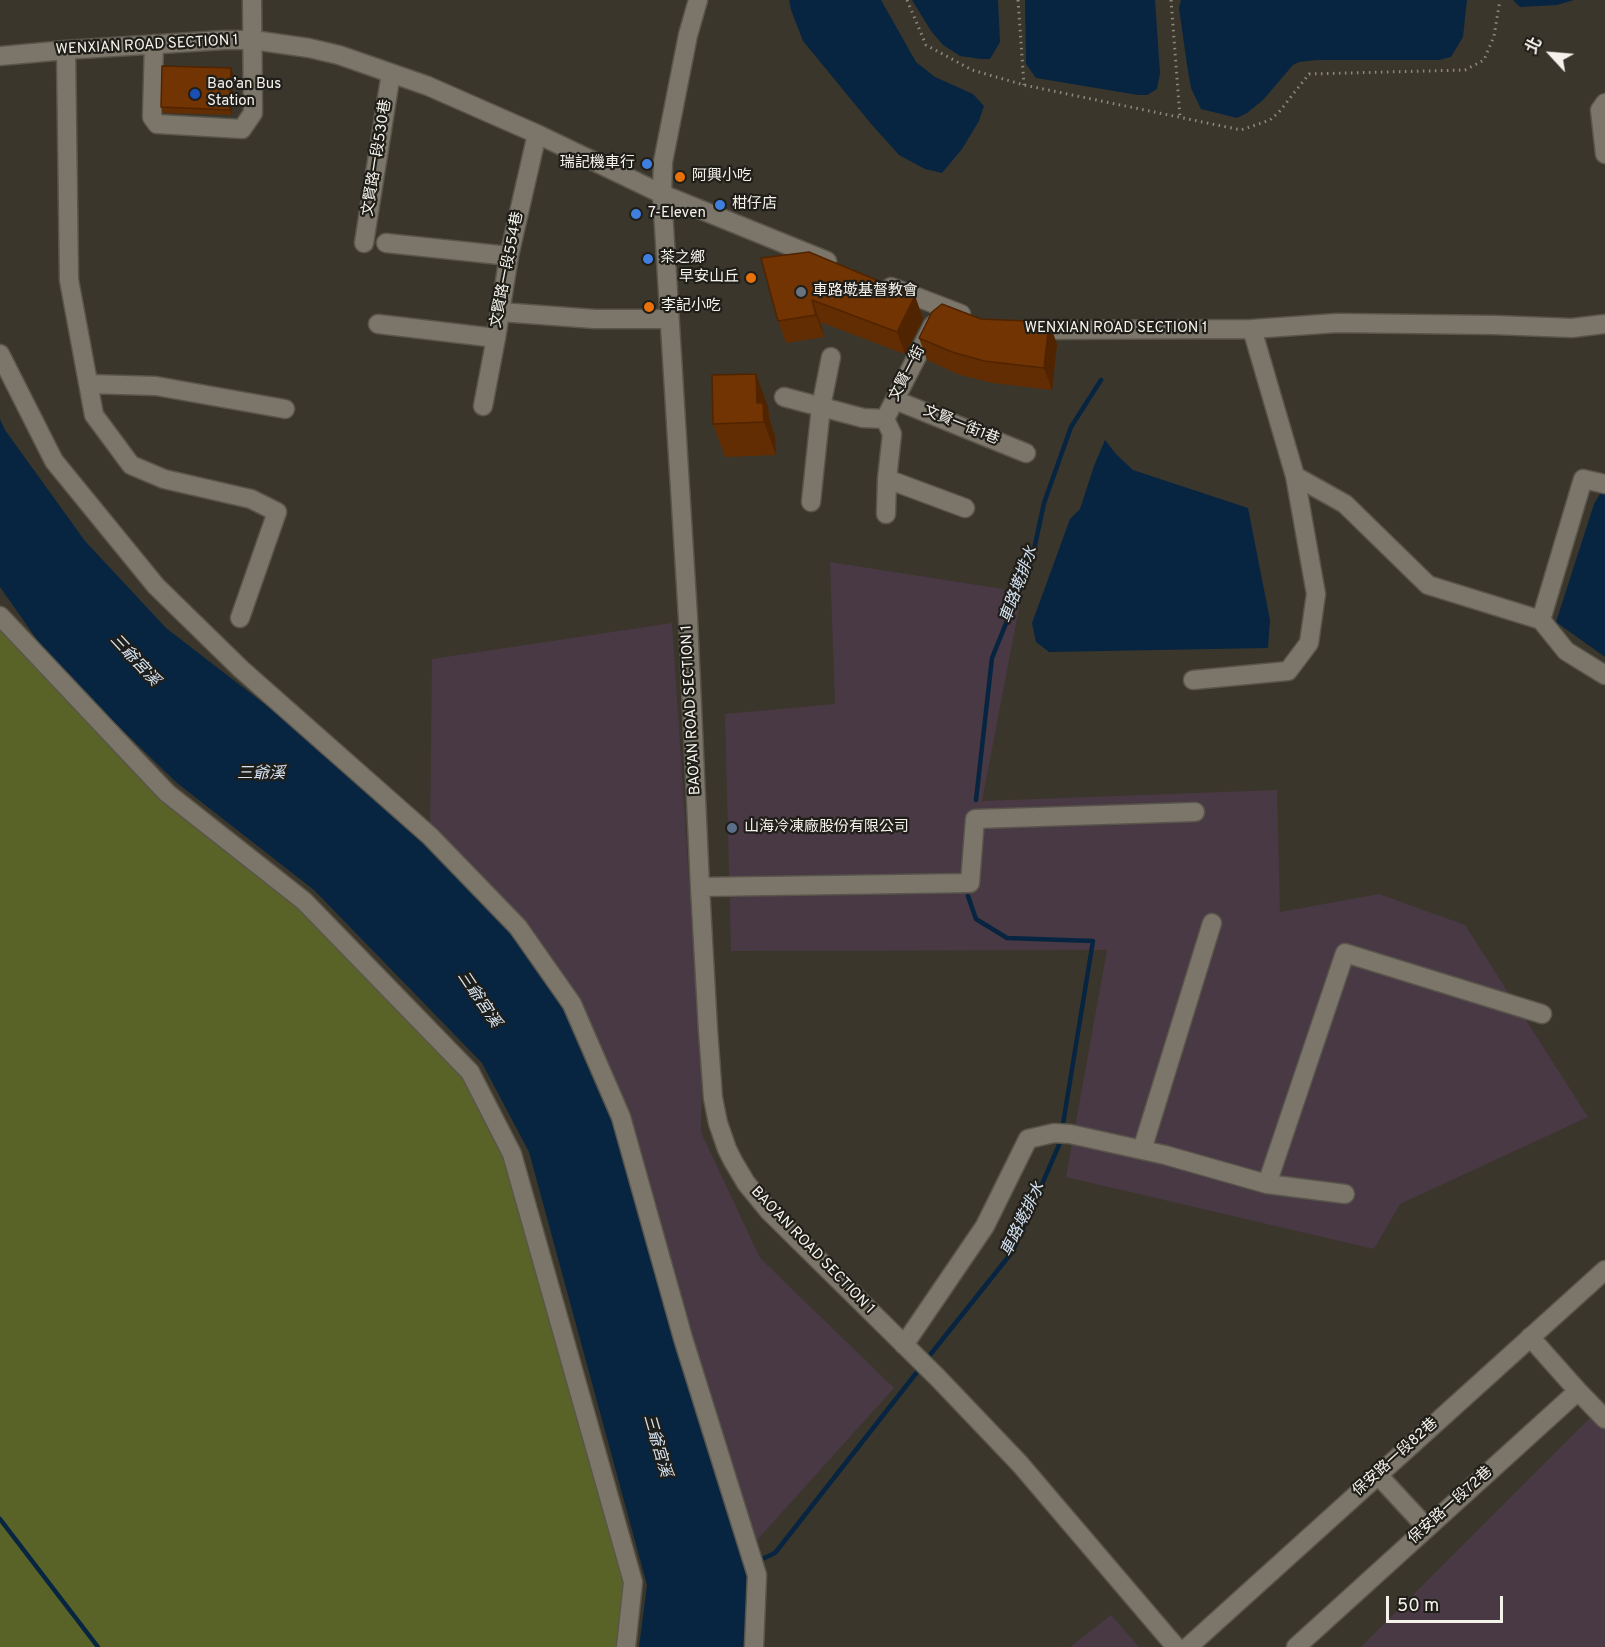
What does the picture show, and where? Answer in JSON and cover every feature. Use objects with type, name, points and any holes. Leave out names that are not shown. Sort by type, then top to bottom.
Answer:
[{"type":"street","points":[[154,44],[152,117],[157,124],[242,129],[253,113],[252,0]]},
{"type":"street","name":"BAO’AN ROAD SECTION 1","points":[[698,0],[688,35],[663,162],[662,194],[688,618],[712,1098],[718,1123],[727,1149],[746,1183],[769,1211],[938,1378],[1020,1464],[1176,1647]]},
{"type":"street","name":"WENXIAN ROAD SECTION 1","points":[[0,56],[224,39],[253,40],[339,55],[428,86],[537,134],[662,194],[841,267]]},
{"type":"street","points":[[66,50],[69,280],[94,415],[131,465],[164,479],[251,499],[277,512],[240,618]]},
{"type":"street","name":"文賢路一段530巷","points":[[364,243],[391,73]]},
{"type":"street","points":[[1605,103],[1600,110],[1605,154]]},
{"type":"street","name":"文賢路一段554巷","points":[[483,406],[509,255],[537,134]]},
{"type":"street","points":[[386,243],[509,255]]},
{"type":"street","points":[[872,279],[981,322]]},
{"type":"street","name":"文賢一街","points":[[886,514],[892,434],[885,419],[941,307]]},
{"type":"street","points":[[500,312],[596,319],[669,319]]},
{"type":"street","name":"WENXIAN ROAD SECTION 1","points":[[1012,330],[1252,329],[1337,323],[1572,328],[1605,324]]},
{"type":"street","points":[[378,324],[496,338]]},
{"type":"street","points":[[1193,681],[1288,671],[1309,642],[1316,594],[1295,476],[1252,329]]},
{"type":"street","points":[[0,354],[54,461],[156,585],[242,669],[430,836],[518,927],[572,1005],[621,1117],[683,1338],[757,1575],[753,1647]]},
{"type":"street","points":[[811,502],[821,407],[831,357]]},
{"type":"street","points":[[89,384],[156,386],[285,409]]},
{"type":"street","points":[[784,397],[863,418],[885,419]]},
{"type":"street","name":"文賢一街1巷","points":[[895,400],[1026,453]]},
{"type":"street","points":[[1295,476],[1345,504],[1428,585],[1541,620],[1566,651],[1605,675]]},
{"type":"street","points":[[887,479],[965,508]]},
{"type":"street","points":[[1541,620],[1583,479],[1605,484]]},
{"type":"street","points":[[0,616],[167,792],[304,901],[470,1072],[512,1154],[633,1582],[626,1647]]},
{"type":"street","points":[[700,887],[970,883],[975,819],[1195,812]]},
{"type":"street","points":[[1142,1150],[1212,923]]},
{"type":"street","points":[[1267,1184],[1345,953],[1542,1014]]},
{"type":"street","points":[[907,1347],[985,1226],[1028,1139],[1062,1133],[1142,1150],[1267,1184],[1345,1194]]},
{"type":"street","name":"保安路一段82巷","points":[[1188,1647],[1605,1270]]},
{"type":"street","points":[[1530,1337],[1605,1419]]},
{"type":"street","name":"保安路一段72巷","points":[[1296,1647],[1578,1391]]},
{"type":"street","points":[[1378,1475],[1427,1528]]},
{"type":"path","points":[[907,0],[926,45],[972,70],[1024,85],[1240,130],[1269,120],[1279,112],[1309,74],[1465,70],[1484,60],[1494,36],[1500,0]]},
{"type":"path","points":[[1018,0],[1024,85]]},
{"type":"path","points":[[1171,0],[1180,117]]},
{"type":"shaded area","points":[[830,562],[1022,592],[982,801],[1277,790],[1280,912],[1379,894],[1465,925],[1588,1117],[1400,1204],[1374,1249],[1066,1177],[1107,950],[731,951],[725,714],[835,704]]},
{"type":"shaded area","points":[[672,623],[702,1076],[701,1132],[760,1258],[894,1388],[749,1549],[572,1005],[430,836],[432,659]]},
{"type":"shaded area","points":[[1605,1403],[1605,1647],[1361,1647]]},
{"type":"shaded area","points":[[1111,1615],[1139,1647],[1070,1647]]},
{"type":"green space","points":[[0,616],[167,792],[304,901],[470,1072],[512,1154],[633,1582],[626,1647],[0,1647]]},
{"type":"water","points":[[789,0],[881,0],[916,62],[935,77],[973,94],[984,106],[979,121],[962,149],[942,173],[925,169],[899,155],[872,125],[803,41]]},
{"type":"water","points":[[912,0],[998,0],[1000,42],[990,59],[960,56],[943,45],[931,31]]},
{"type":"water","points":[[1025,0],[1155,0],[1160,73],[1157,89],[1147,95],[1138,95],[1036,78],[1026,64]]},
{"type":"water","points":[[1181,0],[1467,0],[1463,37],[1451,57],[1439,60],[1299,62],[1293,65],[1263,100],[1237,118],[1201,109],[1191,88],[1179,8]]},
{"type":"water","points":[[1513,0],[1574,0],[1557,5],[1520,7]]},
{"type":"water","name":"三爺溪","points":[[0,419],[5,430],[85,541],[166,628],[306,736],[423,842],[513,931],[564,1009],[614,1121],[751,1578],[747,1647],[639,1647],[647,1585],[529,1152],[482,1063],[314,890],[177,783],[54,664],[0,587]]},
{"type":"water","points":[[1105,440],[1133,470],[1248,508],[1270,620],[1268,648],[1049,652],[1036,642],[1032,623],[1070,519],[1080,509]]},
{"type":"water","points":[[1604,487],[1605,657],[1556,622],[1594,504]]},
{"type":"building","name":"Bao’an Bus Station","points":[[162,66],[231,68],[230,110],[161,107]]},
{"type":"building","points":[[809,252],[915,296],[897,332],[812,300],[816,315],[778,321],[761,258]]},
{"type":"building","points":[[942,304],[981,319],[1049,322],[1044,368],[984,361],[952,352],[919,338],[932,312]]},
{"type":"building","points":[[756,374],[757,403],[763,403],[764,422],[713,424],[712,375]]},
{"type":"waterway","name":"車路墘排水","points":[[976,800],[992,658],[1032,559],[1044,503],[1071,427],[1101,380]]},
{"type":"waterway","name":"車路墘排水","points":[[968,896],[976,919],[1007,938],[1093,941],[1062,1130]]},
{"type":"waterway","name":"車路墘排水","points":[[926,1360],[1013,1251],[1060,1139]]},
{"type":"waterway","name":"車路墘排水","points":[[758,1561],[775,1553],[921,1367]]},
{"type":"waterway","points":[[0,1519],[98,1647]]},
{"type":"place","name":"Bao’an Bus Station","points":[[195,94]]},
{"type":"place","name":"瑞記機車行","points":[[647,164]]},
{"type":"place","name":"阿興小吃","points":[[680,177]]},
{"type":"place","name":"柑仔店","points":[[720,205]]},
{"type":"place","name":"7-Eleven","points":[[636,214]]},
{"type":"place","name":"茶之鄉","points":[[648,259]]},
{"type":"place","name":"早安山丘","points":[[751,278]]},
{"type":"place","name":"車路墘基督教會","points":[[801,292]]},
{"type":"place","name":"李記小吃","points":[[649,307]]},
{"type":"place","name":"山海冷凍廠股份有限公司","points":[[732,828]]},
{"type":"water label","name":"三爺宮溪","points":[[134,661]]},
{"type":"water label","name":"三爺宮溪","points":[[478,1000]]},
{"type":"water label","name":"三爺宮溪","points":[[656,1446]]}]
